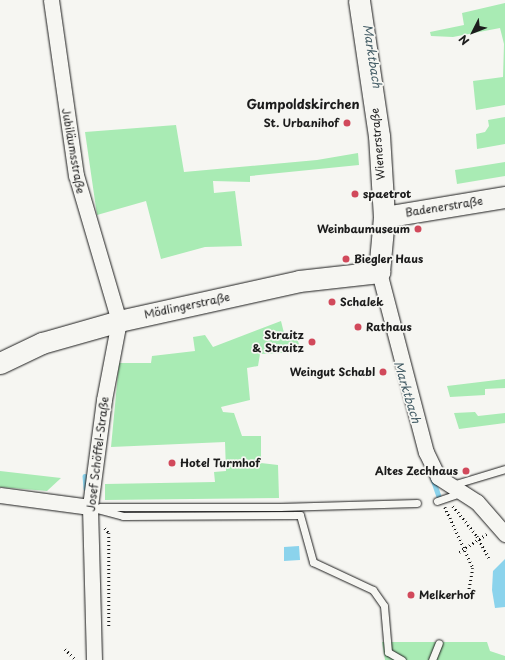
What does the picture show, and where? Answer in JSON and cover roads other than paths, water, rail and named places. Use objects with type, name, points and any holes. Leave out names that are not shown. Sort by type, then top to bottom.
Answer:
[{"type":"main road","name":"Wienerstraße","points":[[359,0],[380,136],[384,217],[379,272]]},
{"type":"main road","name":"Badenerstraße","points":[[384,217],[505,197]]},
{"type":"main road","name":"Mödlingerstraße","points":[[0,363],[42,343],[119,321],[299,281],[379,272]]},
{"type":"street","name":"Jubiläumsstraße","points":[[50,0],[76,175],[119,321]]},
{"type":"street","points":[[379,272],[426,452],[445,492],[476,502],[501,530]]},
{"type":"street","name":"Josef Schöffel-Straße","points":[[94,660],[90,506],[104,400],[119,321]]},
{"type":"street","points":[[0,495],[90,506]]},
{"type":"lane","points":[[445,492],[505,469]]},
{"type":"lane","points":[[90,506],[280,507],[418,503]]},
{"type":"lane","points":[[90,506],[124,516],[300,515],[313,562],[373,590],[384,606],[388,652],[402,660]]},
{"type":"lane","points":[[432,660],[439,643]]},
{"type":"water","points":[[299,546],[300,560],[284,561],[284,547]]},
{"type":"water","points":[[505,559],[505,607],[495,608],[492,590],[493,571]]},
{"type":"waterway","points":[[85,476],[86,488]]},
{"type":"waterway","name":"Marktbach","points":[[433,479],[439,496]]},
{"type":"place","name":"St. Urbanihof","points":[[347,123]]},
{"type":"place","name":"spaetrot","points":[[355,194]]},
{"type":"place","name":"Weinbaumuseum","points":[[418,229]]},
{"type":"place","name":"Biegler Haus","points":[[346,259]]},
{"type":"place","name":"Schalek","points":[[332,302]]},
{"type":"place","name":"Rathaus","points":[[358,327]]},
{"type":"place","name":"Straitz & Straitz","points":[[312,342]]},
{"type":"place","name":"Weingut Schabl","points":[[383,372]]},
{"type":"place","name":"Hotel Turmhof","points":[[172,463]]},
{"type":"place","name":"Altes Zechhaus","points":[[466,471]]},
{"type":"place","name":"Melkerhof","points":[[411,595]]},
{"type":"district","name":"Gumpoldskirchen","points":[[303,104]]}]
